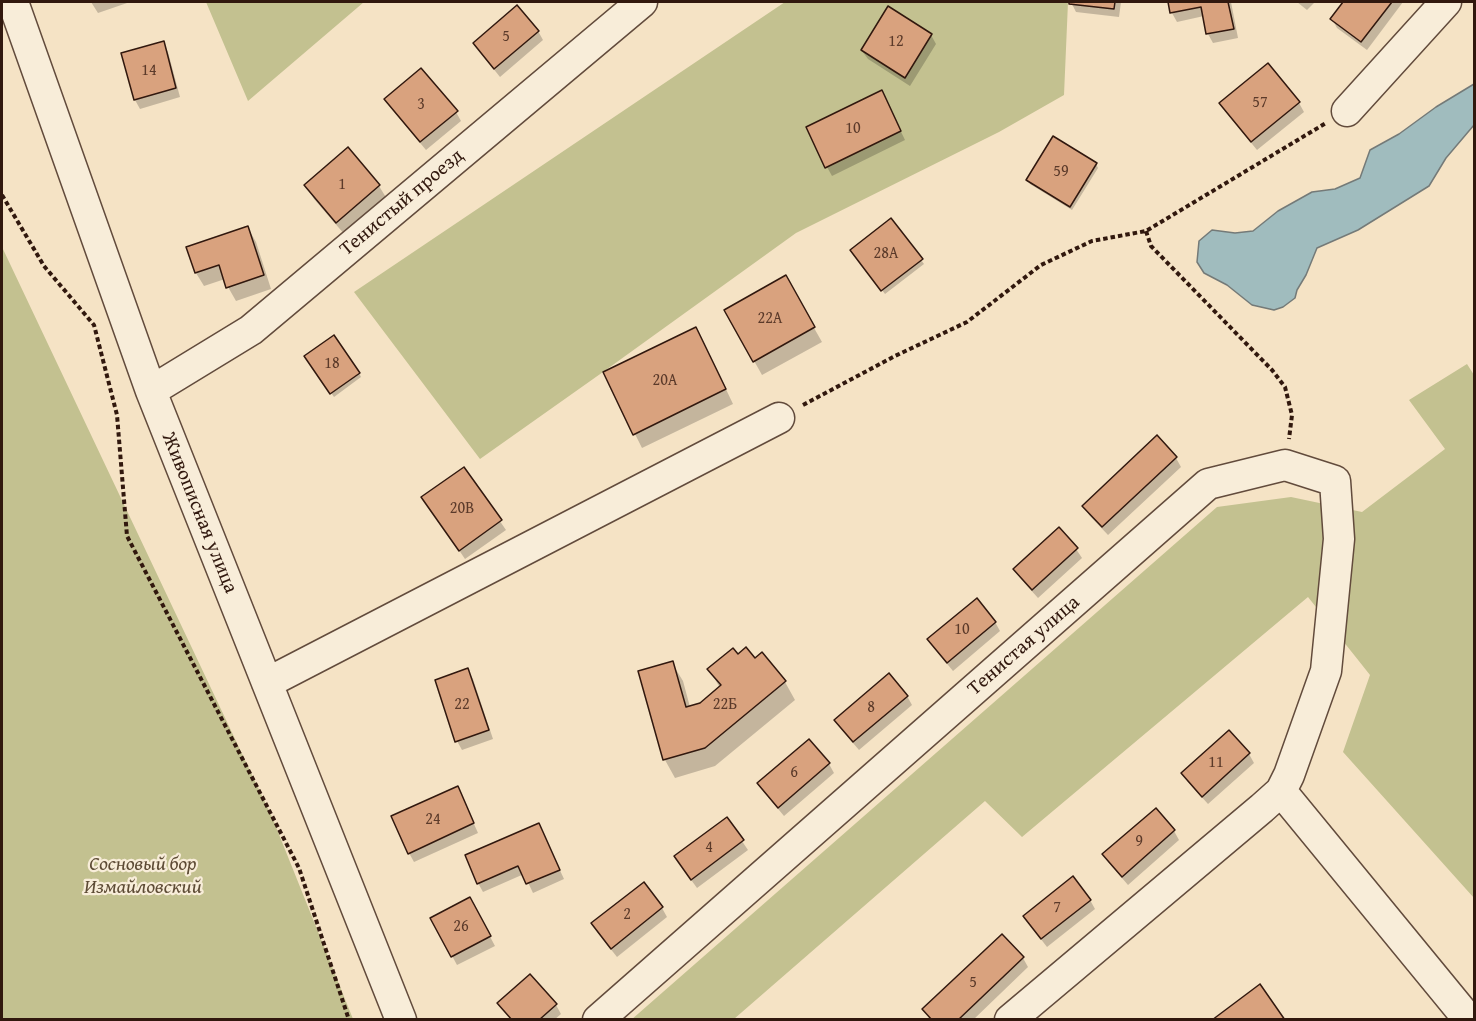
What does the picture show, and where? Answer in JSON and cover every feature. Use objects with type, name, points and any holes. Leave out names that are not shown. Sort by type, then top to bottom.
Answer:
[{"type":"street","name":"Живописная улица","points":[[13,2],[151,391],[401,1020]]},
{"type":"street","name":"Тенистый проезд","points":[[151,391],[251,330],[642,2]]},
{"type":"street","points":[[1347,111],[1446,2]]},
{"type":"street","points":[[267,683],[779,418]]},
{"type":"street","points":[[1010,1020],[1281,791],[1289,775],[1326,671],[1339,539],[1335,481],[1285,465]]},
{"type":"street","name":"Тенистая улица","points":[[598,1020],[1208,484],[1285,465]]},
{"type":"street","points":[[1281,791],[1456,1015]]},
{"type":"path","points":[[779,418],[895,356],[967,322],[1041,265],[1092,241],[1146,231],[1347,111]]},
{"type":"path","points":[[2,195],[44,266],[94,325],[117,415],[127,536],[299,868],[349,1020]]},
{"type":"path","points":[[1146,231],[1151,246],[1272,370],[1285,387],[1292,415],[1285,465]]},
{"type":"green space","points":[[206,2],[364,2],[248,101]]},
{"type":"green space","points":[[785,2],[1068,2],[1064,95],[999,132],[796,233],[480,459],[354,292]]},
{"type":"green space","name":"Сосновый бор Измайловский","points":[[2,247],[272,817],[353,1019],[2,1019]]},
{"type":"green space","points":[[1467,364],[1474,375],[1474,898],[1343,752],[1370,675],[1308,597],[1022,837],[985,801],[734,1019],[631,1020],[1217,507],[1291,497],[1362,512],[1445,449],[1409,400]]},
{"type":"water","points":[[1474,84],[1474,125],[1446,158],[1429,186],[1358,230],[1317,248],[1295,298],[1283,307],[1274,310],[1252,305],[1227,285],[1204,273],[1197,262],[1199,241],[1212,230],[1235,233],[1253,231],[1278,211],[1312,192],[1335,189],[1360,178],[1370,150],[1399,134],[1436,107]]},
{"type":"building","points":[[1069,2],[1115,2],[1114,9],[1069,4]]},
{"type":"building","points":[[1168,2],[1228,2],[1234,29],[1206,34],[1201,7],[1170,13]]},
{"type":"building","points":[[1343,2],[1392,2],[1361,42],[1330,19]]},
{"type":"building","points":[[517,5],[539,31],[494,69],[473,43]]},
{"type":"building","points":[[888,6],[932,34],[905,78],[861,50]]},
{"type":"building","points":[[164,41],[176,88],[134,100],[121,53]]},
{"type":"building","points":[[1268,63],[1300,102],[1251,142],[1219,103]]},
{"type":"building","points":[[421,68],[458,111],[420,142],[384,99]]},
{"type":"building","points":[[882,90],[901,131],[825,168],[806,127]]},
{"type":"building","points":[[1053,136],[1097,163],[1070,207],[1026,180]]},
{"type":"building","points":[[348,147],[380,185],[336,223],[304,185]]},
{"type":"building","points":[[891,218],[923,259],[881,291],[850,250]]},
{"type":"building","points":[[248,226],[264,275],[226,288],[219,265],[195,273],[186,247]]},
{"type":"building","points":[[786,275],[815,327],[753,362],[724,310]]},
{"type":"building","points":[[696,327],[726,389],[633,435],[603,372]]},
{"type":"building","points":[[334,335],[360,373],[330,394],[304,356]]},
{"type":"building","points":[[1157,435],[1177,457],[1102,527],[1082,506]]},
{"type":"building","points":[[464,467],[502,520],[459,551],[421,497]]},
{"type":"building","points":[[1059,527],[1078,548],[1032,590],[1013,569]]},
{"type":"building","points":[[977,598],[996,622],[947,663],[927,639]]},
{"type":"building","points":[[746,647],[755,658],[762,652],[786,681],[705,748],[663,760],[638,671],[673,661],[686,707],[700,703],[721,685],[707,669],[733,648],[738,654]]},
{"type":"building","points":[[468,668],[489,730],[455,742],[435,680]]},
{"type":"building","points":[[889,673],[908,696],[853,742],[834,720]]},
{"type":"building","points":[[1229,730],[1250,753],[1202,797],[1181,773]]},
{"type":"building","points":[[809,739],[830,763],[778,808],[757,783]]},
{"type":"building","points":[[458,786],[474,823],[408,854],[391,816]]},
{"type":"building","points":[[1156,808],[1175,830],[1122,877],[1102,854]]},
{"type":"building","points":[[727,817],[744,840],[691,880],[674,856]]},
{"type":"building","points":[[539,823],[560,870],[526,884],[518,866],[477,884],[465,855]]},
{"type":"building","points":[[1073,876],[1091,900],[1041,939],[1023,916]]},
{"type":"building","points":[[644,882],[663,907],[611,949],[591,923]]},
{"type":"building","points":[[470,897],[491,936],[451,957],[430,918]]},
{"type":"building","points":[[1002,934],[1024,957],[958,1020],[932,1020],[922,1009]]},
{"type":"building","points":[[530,974],[557,1004],[539,1020],[512,1020],[497,1003]]},
{"type":"building","points":[[1260,984],[1285,1020],[1212,1020]]}]
